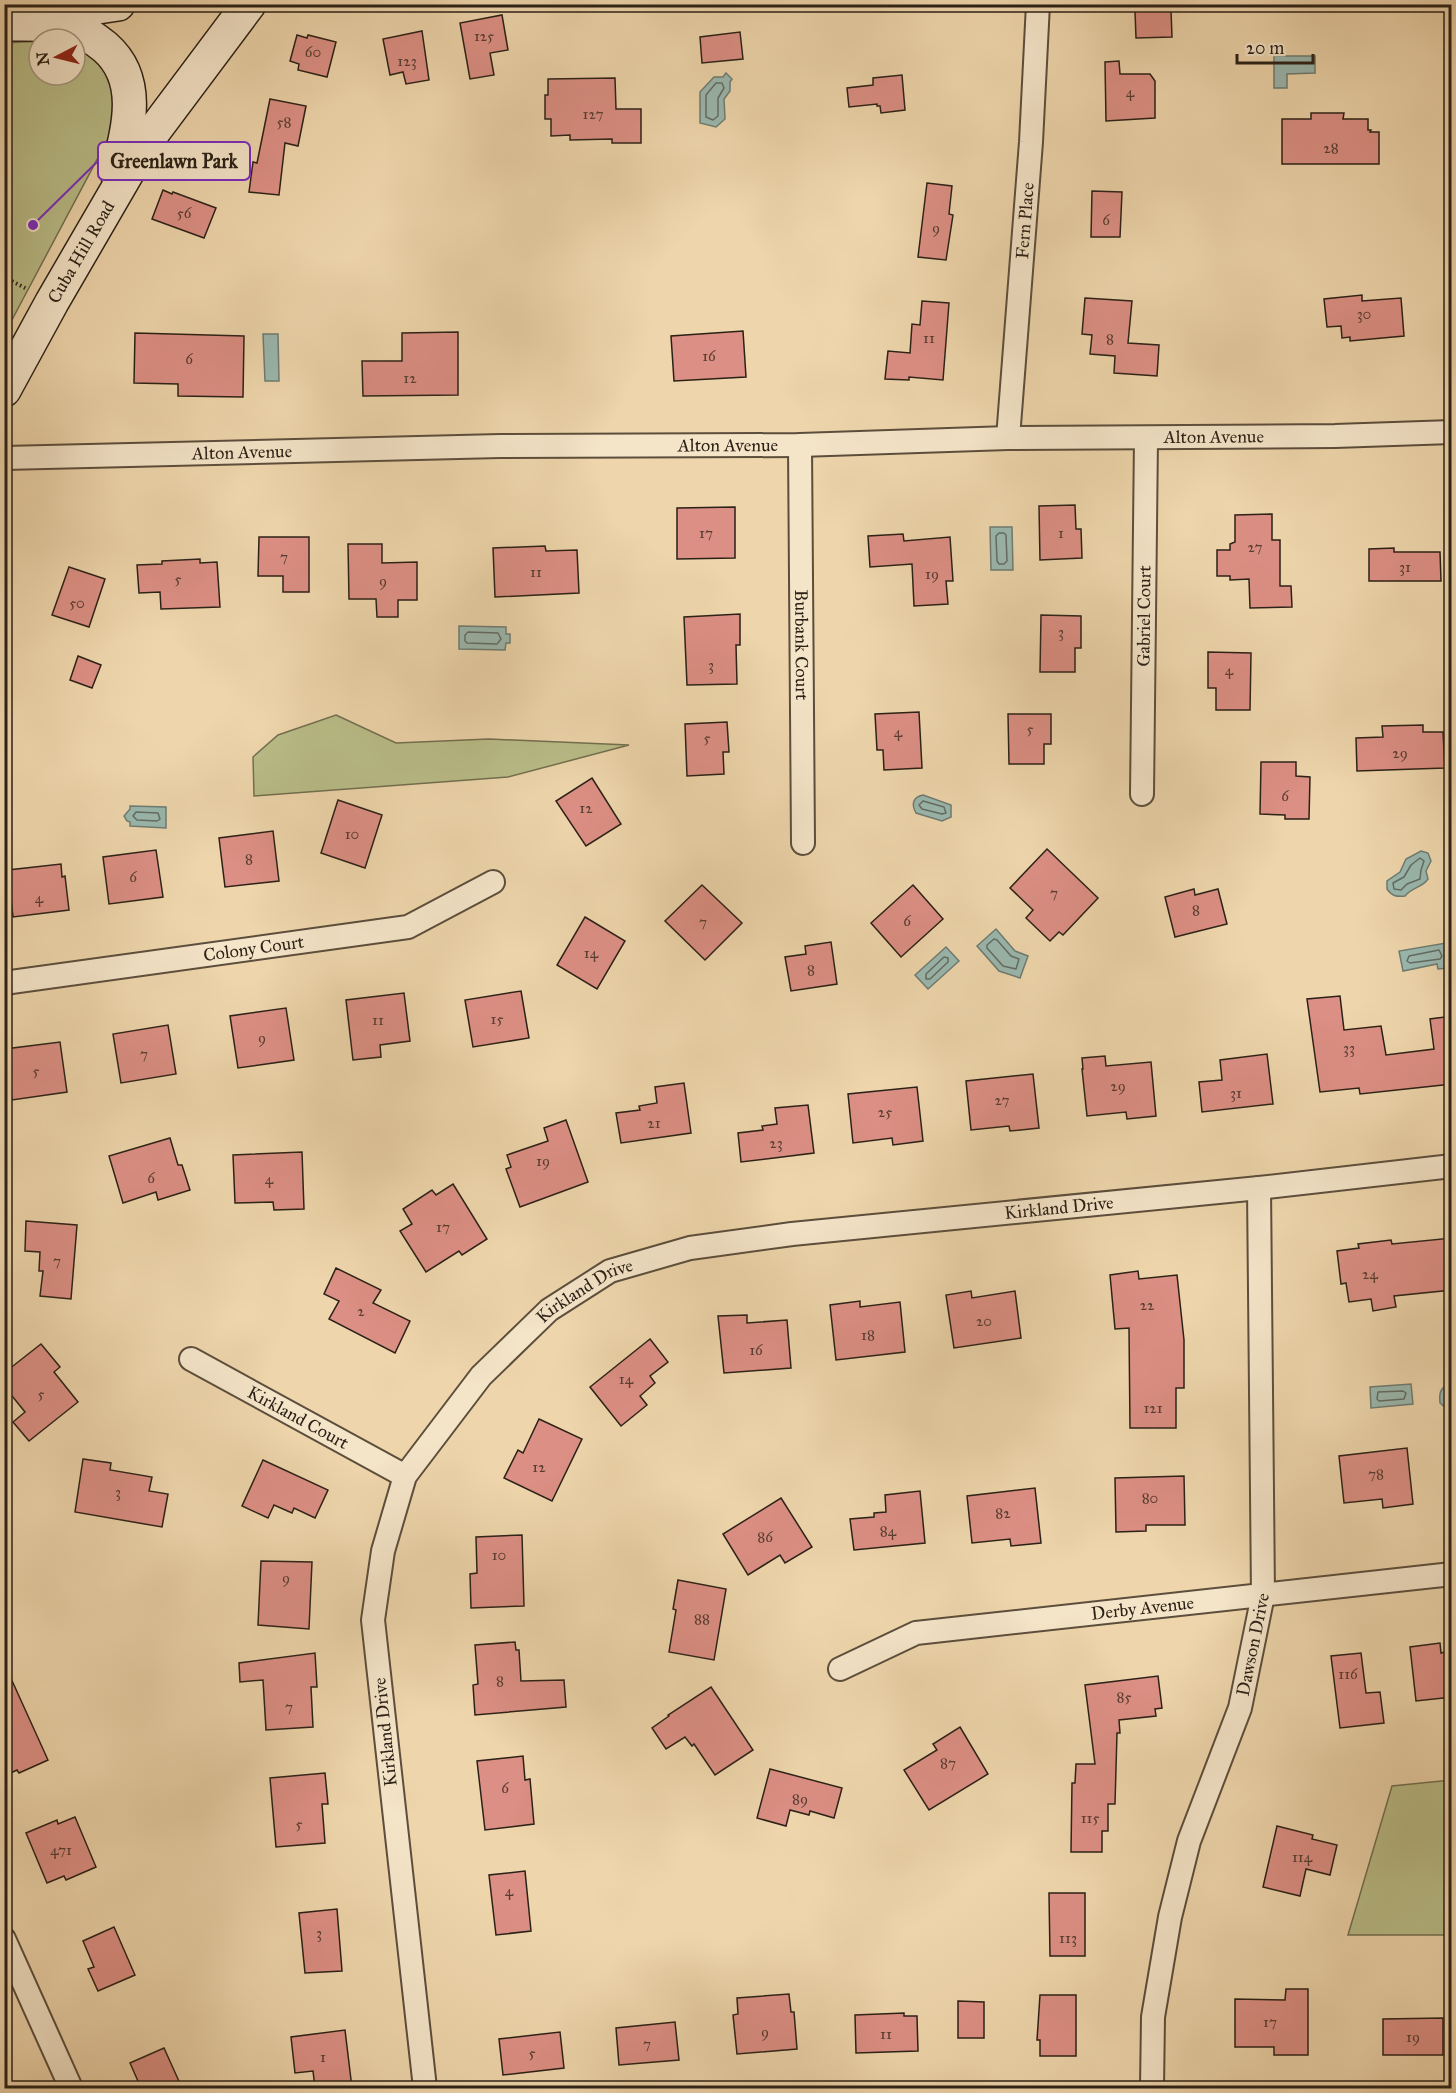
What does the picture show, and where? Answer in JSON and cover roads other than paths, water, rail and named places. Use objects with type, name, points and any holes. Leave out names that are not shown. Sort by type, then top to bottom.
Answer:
[{"type":"main road","points":[[4,22],[118,4]]},
{"type":"main road","name":"Cuba Hill Road","points":[[4,390],[142,147],[249,4]]},
{"type":"main road","points":[[4,22],[45,24],[86,32],[115,55],[127,81],[130,116],[111,198]]},
{"type":"street","name":"Fern Place","points":[[1008,438],[1031,142],[1038,4]]},
{"type":"street","name":"Alton Avenue","points":[[4,458],[500,446],[800,446],[1008,438],[1335,436],[1452,432]]},
{"type":"street","name":"Gabriel Court","points":[[1142,794],[1146,438]]},
{"type":"street","name":"Burbank Court","points":[[800,446],[803,843]]},
{"type":"street","name":"Colony Court","points":[[4,983],[408,927],[493,882]]},
{"type":"street","name":"Kirkland Drive","points":[[425,2088],[373,1620],[383,1551],[405,1476],[481,1376],[549,1310],[610,1270],[690,1248],[792,1233],[1259,1188],[1452,1166]]},
{"type":"street","name":"Dawson Drive","points":[[1152,2088],[1153,2017],[1170,1917],[1189,1841],[1239,1708],[1263,1595],[1259,1188]]},
{"type":"street","name":"Kirkland Court","points":[[191,1359],[405,1476]]},
{"type":"street","name":"Derby Avenue","points":[[840,1669],[916,1633],[1452,1574]]},
{"type":"street","points":[[4,1939],[71,2088]]},
{"type":"water","points":[[1274,56],[1315,56],[1315,73],[1287,74],[1287,88],[1274,88]]},
{"type":"water","points":[[726,73],[732,79],[730,91],[724,99],[725,119],[716,127],[700,123],[700,92],[714,77],[723,77]]},
{"type":"water","points":[[263,334],[278,334],[279,381],[265,381]]},
{"type":"water","points":[[990,527],[1012,527],[1013,570],[991,570]]},
{"type":"water","points":[[459,626],[506,627],[506,634],[510,634],[510,643],[506,643],[505,650],[459,649]]},
{"type":"water","points":[[923,795],[951,805],[951,817],[942,821],[916,813],[914,801]]},
{"type":"water","points":[[130,806],[166,807],[166,828],[130,826],[130,822],[124,816]]},
{"type":"water","points":[[1421,851],[1428,853],[1431,861],[1426,871],[1428,879],[1405,896],[1393,895],[1387,889],[1387,881],[1400,872],[1406,859]]},
{"type":"water","points":[[996,929],[1015,951],[1028,956],[1020,978],[999,971],[977,946]]},
{"type":"water","points":[[1446,943],[1450,962],[1447,963],[1448,968],[1438,969],[1437,964],[1403,971],[1399,951]]},
{"type":"water","points":[[946,947],[959,961],[928,989],[915,975]]},
{"type":"water","points":[[1411,1384],[1413,1404],[1371,1408],[1370,1387]]},
{"type":"water","points":[[1448,1384],[1451,1384],[1451,1411],[1440,1403],[1441,1392]]},
{"type":"place","name":"Greenlawn Park","points":[[33,225]]}]
